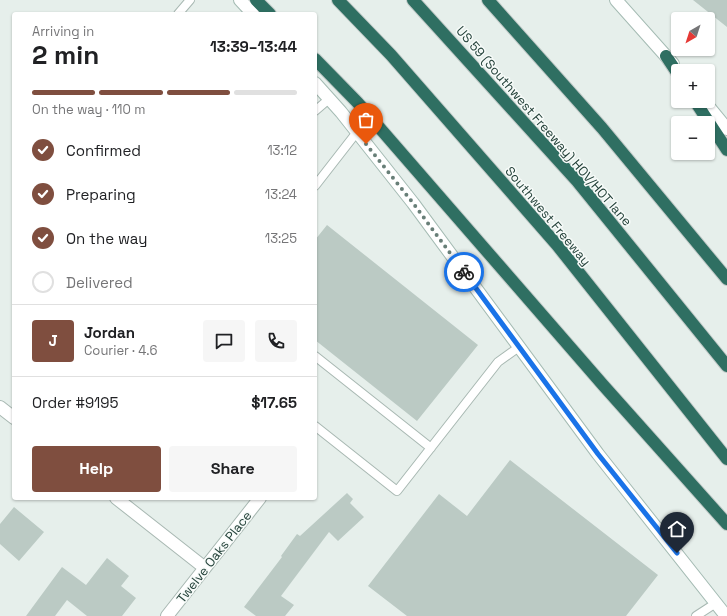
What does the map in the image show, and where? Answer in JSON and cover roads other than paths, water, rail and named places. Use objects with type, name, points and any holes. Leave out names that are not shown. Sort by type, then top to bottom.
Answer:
[{"type":"highway","points":[[256,0],[268,12]]},
{"type":"highway","name":"Southwest Freeway","points":[[338,0],[391,55],[557,245],[727,459]]},
{"type":"highway","name":"US 59 (Southwest Freeway) HOV/HOT lane","points":[[413,0],[577,181],[727,366]]},
{"type":"highway","points":[[488,0],[602,128],[727,279]]},
{"type":"highway","points":[[666,56],[671,64]]},
{"type":"highway","points":[[317,61],[358,103],[603,385],[727,524]]},
{"type":"highway","points":[[700,108],[727,150]]},
{"type":"main road","points":[[240,0],[250,12]]},
{"type":"main road","points":[[616,0],[673,64]]},
{"type":"main road","points":[[317,85],[357,132],[413,203],[598,454],[726,616]]},
{"type":"main road","points":[[710,108],[727,129]]},
{"type":"main road","points":[[0,407],[12,416]]},
{"type":"main road","points":[[119,500],[205,568]]},
{"type":"main road","name":"Twelve Oaks Place","points":[[167,616],[258,500]]},
{"type":"lane","points":[[180,12],[190,0]]},
{"type":"lane","points":[[317,109],[329,99]]},
{"type":"lane","points":[[317,183],[357,132]]},
{"type":"lane","points":[[317,428],[397,491],[498,362],[519,347]]},
{"type":"lane","points":[[317,358],[431,448]]},
{"type":"lane","points":[[696,616],[716,603]]}]
